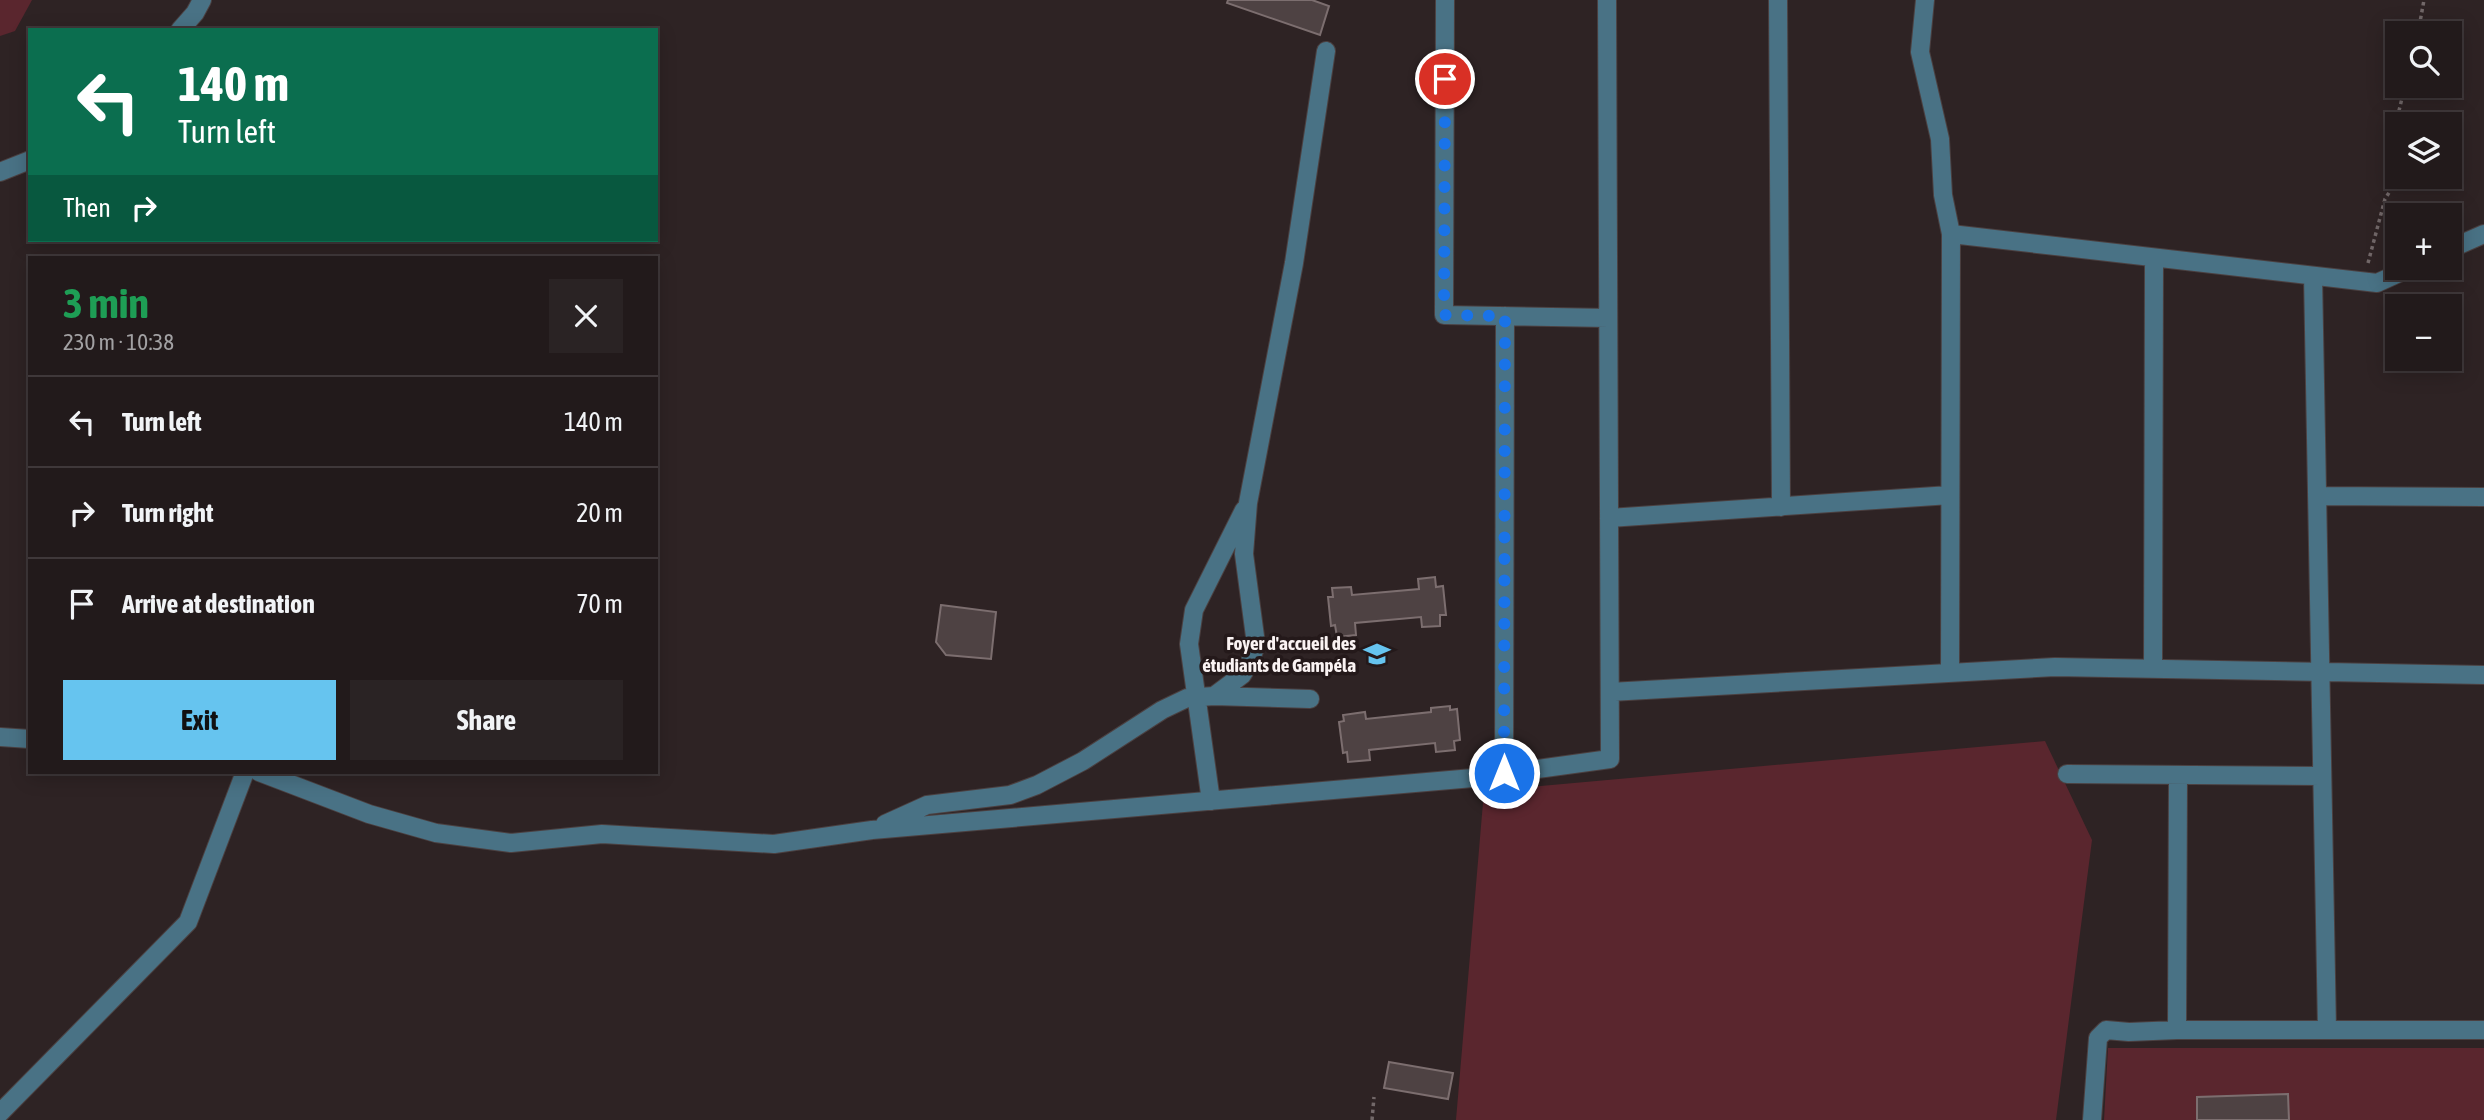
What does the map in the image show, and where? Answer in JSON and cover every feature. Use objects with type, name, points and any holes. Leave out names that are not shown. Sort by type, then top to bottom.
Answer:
[{"type":"street","points":[[182,28],[202,0]]},
{"type":"street","points":[[1445,0],[1444,315],[1608,318]]},
{"type":"street","points":[[264,774],[369,814],[422,829],[511,843],[602,834],[774,844],[872,830],[1473,778],[1610,759],[1607,0]]},
{"type":"street","points":[[1778,0],[1781,507]]},
{"type":"street","points":[[1925,0],[1920,52],[1940,139],[1943,195],[1951,234],[1950,673]]},
{"type":"street","points":[[1205,696],[1242,675],[1256,644],[1244,554],[1248,503],[1294,262],[1326,51]]},
{"type":"street","points":[[0,173],[28,161]]},
{"type":"street","points":[[1951,234],[2377,283],[2385,279]]},
{"type":"street","points":[[2462,244],[2484,234]]},
{"type":"street","points":[[2153,669],[2154,258]]},
{"type":"street","points":[[2313,276],[2327,1030]]},
{"type":"street","points":[[1504,773],[1505,316]]},
{"type":"street","points":[[1609,518],[1950,495]]},
{"type":"street","points":[[2317,496],[2484,497]]},
{"type":"street","points":[[1211,801],[1205,696],[1189,644],[1194,610],[1248,503]]},
{"type":"street","points":[[1610,692],[2055,667],[2484,675]]},
{"type":"street","points":[[872,830],[927,805],[1010,795],[1037,785],[1083,761],[1161,710],[1187,698],[1205,696],[1310,699]]},
{"type":"street","points":[[0,737],[28,739]]},
{"type":"street","points":[[0,1113],[188,922],[244,774]]},
{"type":"street","points":[[2067,774],[2322,776]]},
{"type":"street","points":[[2177,1030],[2178,775]]},
{"type":"street","points":[[2092,1120],[2098,1038],[2106,1030],[2484,1030]]},
{"type":"path","points":[[2420,21],[2424,0]]},
{"type":"path","points":[[2366,273],[2385,200],[2392,189]]},
{"type":"path","points":[[1372,1120],[1374,1097]]},
{"type":"shaded area","points":[[0,0],[32,0],[15,31],[0,36]]},
{"type":"shaded area","points":[[2045,741],[2092,840],[2056,1120],[1456,1120],[1484,791]]},
{"type":"shaded area","points":[[2108,1048],[2484,1048],[2484,1120],[2104,1120]]},
{"type":"building","points":[[1228,0],[1312,0],[1329,6],[1320,35],[1227,3]]},
{"type":"building","points":[[1435,577],[1436,587],[1443,586],[1446,615],[1440,615],[1440,626],[1422,627],[1421,617],[1355,623],[1356,635],[1337,637],[1335,625],[1331,626],[1328,597],[1333,597],[1332,588],[1351,587],[1352,595],[1419,589],[1418,579]]},
{"type":"building","points":[[941,605],[996,612],[991,659],[946,655],[936,642]]},
{"type":"building","points":[[1450,706],[1450,710],[1457,709],[1460,740],[1454,741],[1455,750],[1436,752],[1435,743],[1369,750],[1370,760],[1348,762],[1347,752],[1343,753],[1339,722],[1344,721],[1343,715],[1365,712],[1366,719],[1431,712],[1431,708]]},
{"type":"building","points":[[1389,1062],[1453,1073],[1448,1099],[1384,1088]]},
{"type":"building","points":[[2288,1094],[2289,1120],[2197,1120],[2197,1097]]},
{"type":"place","name":"Foyer d'accueil des étudiants de Gampéla","points":[[1377,654]]},
{"type":"route","points":[[1445,79],[1444,315],[1505,316],[1504,773]]}]
